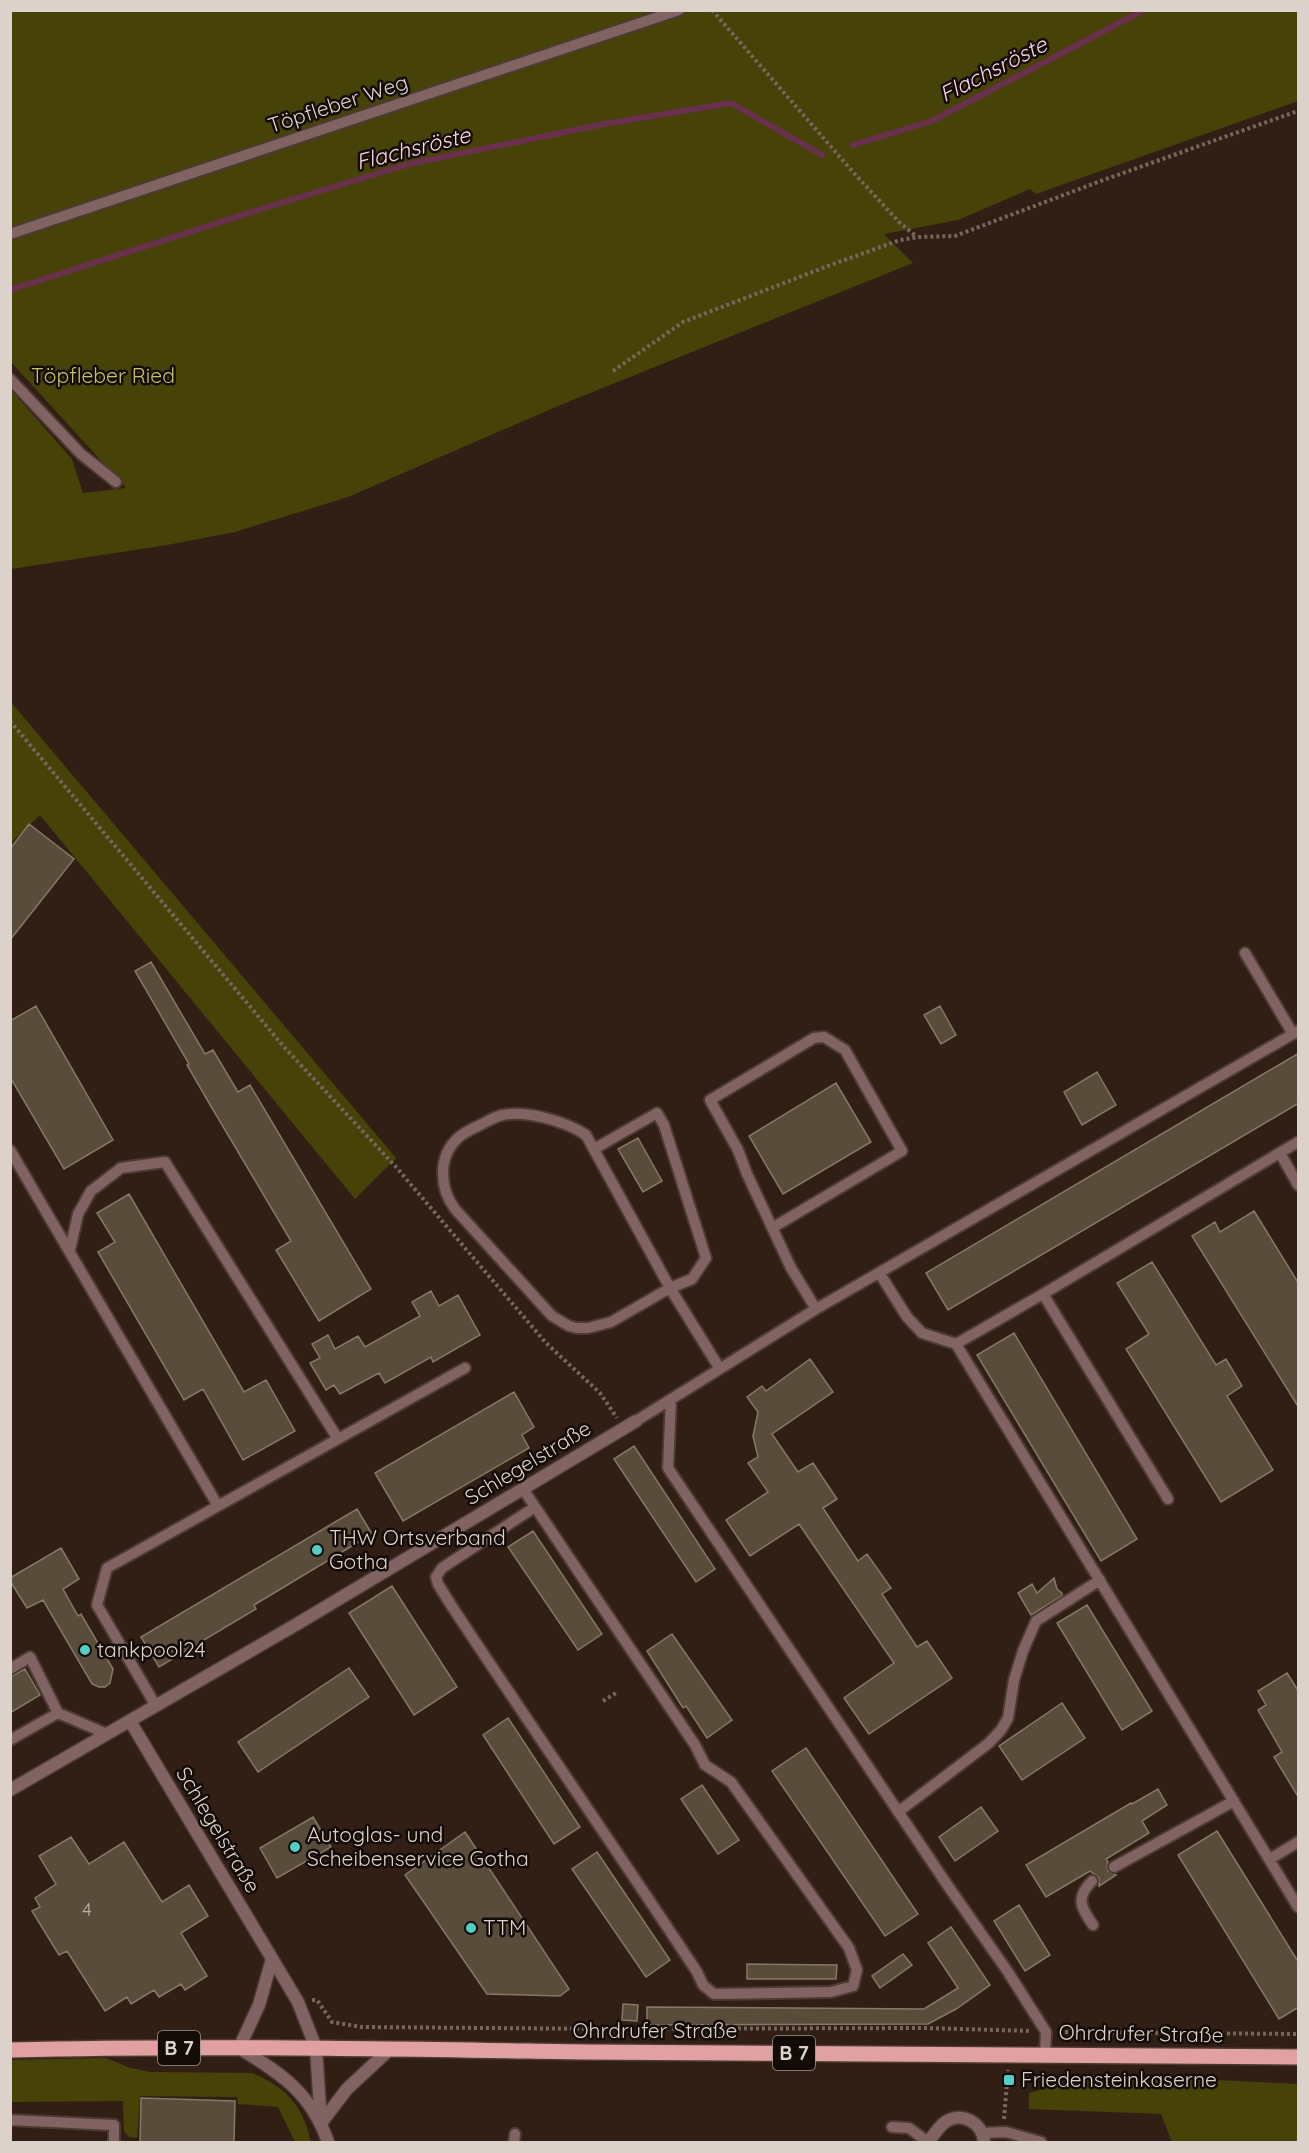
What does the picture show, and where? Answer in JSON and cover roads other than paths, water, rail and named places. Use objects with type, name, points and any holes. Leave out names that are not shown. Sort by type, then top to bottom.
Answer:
[{"type":"main road","name":"Ohrdrufer Straße","points":[[10,2050],[391,2048],[584,2052],[1299,2056]]},
{"type":"street","name":"Schlegelstraße","points":[[10,1790],[636,1421]]},
{"type":"street","name":"Schlegelstraße","points":[[129,1721],[298,2002],[316,2048],[321,2123]]},
{"type":"street","points":[[272,1959],[259,2005],[239,2048],[266,2065],[304,2096],[321,2123],[328,2142]]},
{"type":"street","points":[[321,2123],[347,2089],[391,2048]]},
{"type":"street","points":[[928,2142],[946,2122],[963,2118],[970,2120],[983,2138]]},
{"type":"lane","name":"Töpfleber Weg","points":[[10,234],[679,10]]},
{"type":"lane","points":[[10,379],[81,454],[116,482]]},
{"type":"lane","points":[[636,1421],[816,1309],[1296,1033],[1245,953]]},
{"type":"lane","points":[[772,1228],[902,1151],[845,1050],[825,1037],[814,1038],[710,1100],[738,1150],[747,1174],[772,1228],[791,1268],[816,1309]]},
{"type":"lane","points":[[594,1149],[657,1113],[664,1125],[706,1258],[692,1279],[670,1288],[610,1322],[588,1328],[569,1326],[552,1316],[470,1226],[448,1199],[444,1186],[444,1165],[451,1146],[459,1137],[504,1115],[542,1117],[574,1126],[586,1136],[594,1149],[670,1288],[720,1369]]},
{"type":"lane","points":[[956,1344],[1299,1142]]},
{"type":"lane","points":[[10,1150],[218,1506]]},
{"type":"lane","points":[[1280,1154],[1299,1185]]},
{"type":"lane","points":[[70,1250],[78,1214],[91,1191],[121,1168],[165,1162],[338,1439]]},
{"type":"lane","points":[[880,1274],[907,1317],[922,1333],[956,1344],[1299,1906]]},
{"type":"lane","points":[[1043,1294],[1168,1499]]},
{"type":"lane","points":[[156,1706],[97,1605],[107,1568],[465,1368]]},
{"type":"lane","points":[[671,1400],[668,1468],[1008,1972],[1046,2032],[1045,2054]]},
{"type":"lane","points":[[523,1489],[695,1745],[705,1765],[731,1782],[849,1948],[857,1970],[853,1986],[831,1992],[714,1994],[703,1985],[697,1972],[625,1862],[525,1718],[451,1605],[436,1577],[442,1568],[535,1507]]},
{"type":"lane","points":[[898,1812],[989,1743],[1001,1730],[1008,1718],[1014,1680],[1023,1651],[1036,1621],[1100,1580]]},
{"type":"lane","points":[[10,1669],[30,1658],[58,1713],[107,1734]]},
{"type":"lane","points":[[10,1740],[58,1713]]},
{"type":"lane","points":[[1114,1867],[1234,1801]]},
{"type":"lane","points":[[1270,1859],[1299,1842]]},
{"type":"lane","points":[[1092,1881],[1086,1887],[1081,1900],[1082,1909],[1093,1925]]},
{"type":"lane","points":[[10,2120],[114,2125],[114,2142]]},
{"type":"lane","points":[[892,2127],[909,2128],[928,2142]]},
{"type":"lane","points":[[983,2138],[1002,2132],[1041,2142]]},
{"type":"waterway","name":"Flachsröste","points":[[853,145],[932,121],[1144,10]]},
{"type":"waterway","name":"Flachsröste","points":[[10,290],[409,164],[604,124],[731,103],[822,155]]},
{"type":"place","name":"THW Ortsverband Gotha","points":[[317,1550]]},
{"type":"place","name":"tankpool24","points":[[85,1650]]},
{"type":"place","name":"Autoglas- und Scheibenservice Gotha","points":[[295,1847]]},
{"type":"place","name":"TTM","points":[[471,1928]]},
{"type":"place","name":"Friedensteinkaserne","points":[[1009,2080]]},
{"type":"park label","name":"Töpfleber Ried","points":[[103,376]]}]
